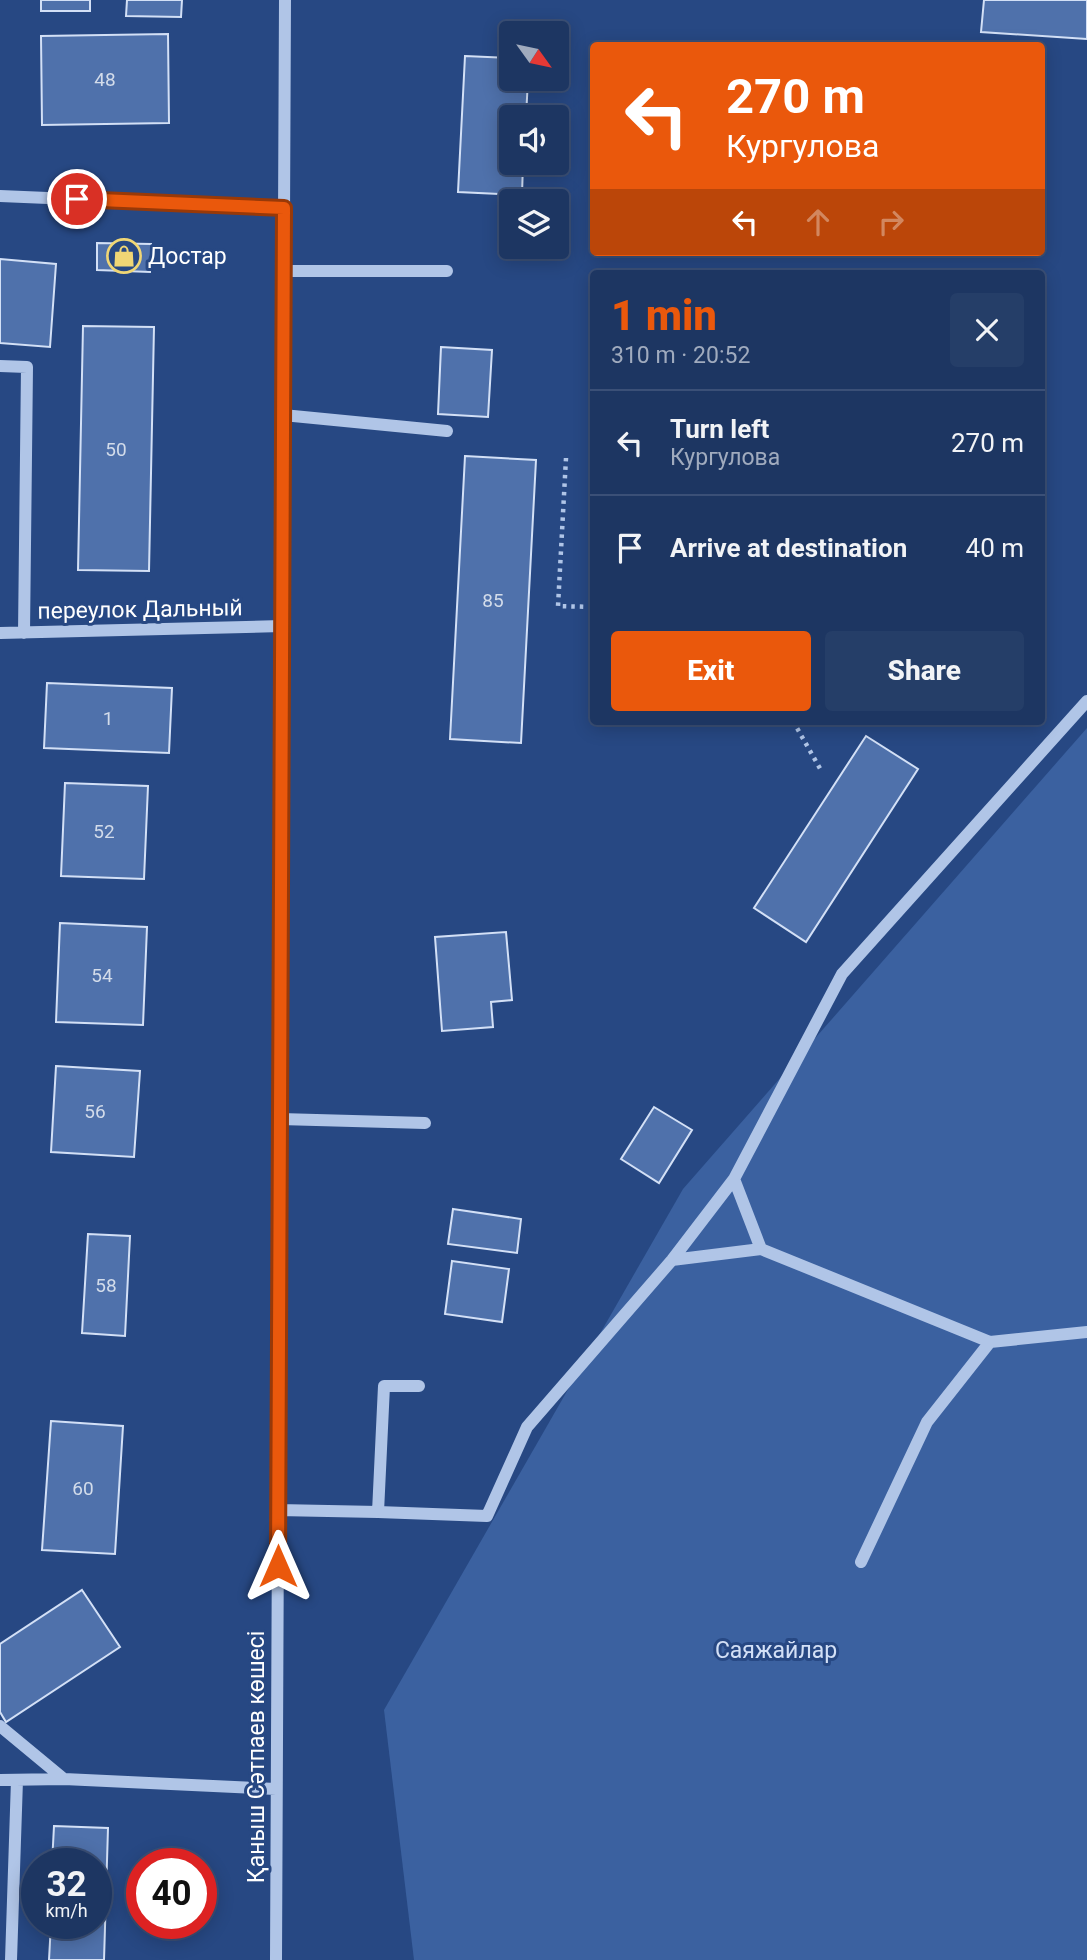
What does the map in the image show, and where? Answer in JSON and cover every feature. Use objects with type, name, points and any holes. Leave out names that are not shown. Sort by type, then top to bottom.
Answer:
[{"type":"street","name":"Қаныш Сәтпаев көшесі","points":[[276,1960],[285,0]]},
{"type":"street","points":[[0,196],[284,208]]},
{"type":"street","points":[[284,271],[447,271]]},
{"type":"street","points":[[0,366],[27,367],[24,633]]},
{"type":"street","points":[[283,415],[447,430]]},
{"type":"street","name":"переулок Дальный","points":[[0,633],[282,626]]},
{"type":"street","points":[[278,1510],[487,1516],[527,1427],[672,1259],[734,1179],[842,974],[1087,701]]},
{"type":"street","points":[[280,1119],[425,1124]]},
{"type":"street","points":[[734,1179],[761,1249]]},
{"type":"street","points":[[672,1259],[761,1249],[990,1342],[1087,1332]]},
{"type":"street","points":[[861,1562],[927,1422],[990,1342]]},
{"type":"street","points":[[378,1512],[384,1386],[419,1386]]},
{"type":"street","points":[[0,1726],[64,1779]]},
{"type":"street","points":[[0,1780],[64,1779],[276,1788]]},
{"type":"street","points":[[11,1960],[17,1780]]},
{"type":"path","points":[[566,458],[558,606],[590,607]]},
{"type":"path","points":[[795,725],[822,772]]},
{"type":"green space","name":"Саяжайлар","points":[[1087,728],[1087,1960],[414,1960],[384,1710],[683,1189]]},
{"type":"building","points":[[41,0],[90,0],[90,11],[41,11]]},
{"type":"building","points":[[127,0],[182,0],[181,17],[126,16]]},
{"type":"building","points":[[984,0],[1087,0],[1087,39],[981,32]]},
{"type":"building","points":[[168,34],[169,123],[42,125],[41,36]]},
{"type":"building","points":[[465,56],[499,57],[499,91],[527,91],[527,105],[499,105],[499,175],[523,175],[522,189],[499,189],[499,194],[458,192]]},
{"type":"building","points":[[97,243],[151,244],[150,272],[97,270]]},
{"type":"building","points":[[0,259],[56,264],[50,347],[0,343]]},
{"type":"building","points":[[83,326],[154,327],[149,571],[78,570]]},
{"type":"building","points":[[441,347],[492,350],[488,417],[438,414]]},
{"type":"building","points":[[465,456],[536,460],[521,743],[450,739]]},
{"type":"building","points":[[47,683],[172,688],[169,753],[44,748]]},
{"type":"building","points":[[866,736],[918,769],[806,942],[754,908]]},
{"type":"building","points":[[65,783],[148,786],[144,879],[61,876]]},
{"type":"building","points":[[60,923],[147,927],[143,1025],[56,1022]]},
{"type":"building","points":[[506,932],[512,1000],[491,1002],[493,1027],[442,1031],[435,937]]},
{"type":"building","points":[[56,1066],[140,1071],[134,1157],[51,1152]]},
{"type":"building","points":[[654,1107],[692,1130],[659,1183],[621,1159]]},
{"type":"building","points":[[453,1209],[521,1219],[517,1253],[448,1244]]},
{"type":"building","points":[[88,1234],[130,1236],[125,1336],[82,1333]]},
{"type":"building","points":[[452,1261],[509,1269],[502,1322],[445,1314]]},
{"type":"building","points":[[51,1421],[123,1426],[115,1554],[42,1550]]},
{"type":"building","points":[[82,1590],[120,1647],[6,1722],[0,1712],[0,1644]]},
{"type":"building","points":[[54,1826],[108,1828],[107,1848],[53,1848]]},
{"type":"building","points":[[50,1939],[105,1939],[104,1960],[49,1960]]},
{"type":"place","name":"Достар","points":[[124,256]]},
{"type":"route","points":[[77,199],[284,208],[278,1566]]}]
